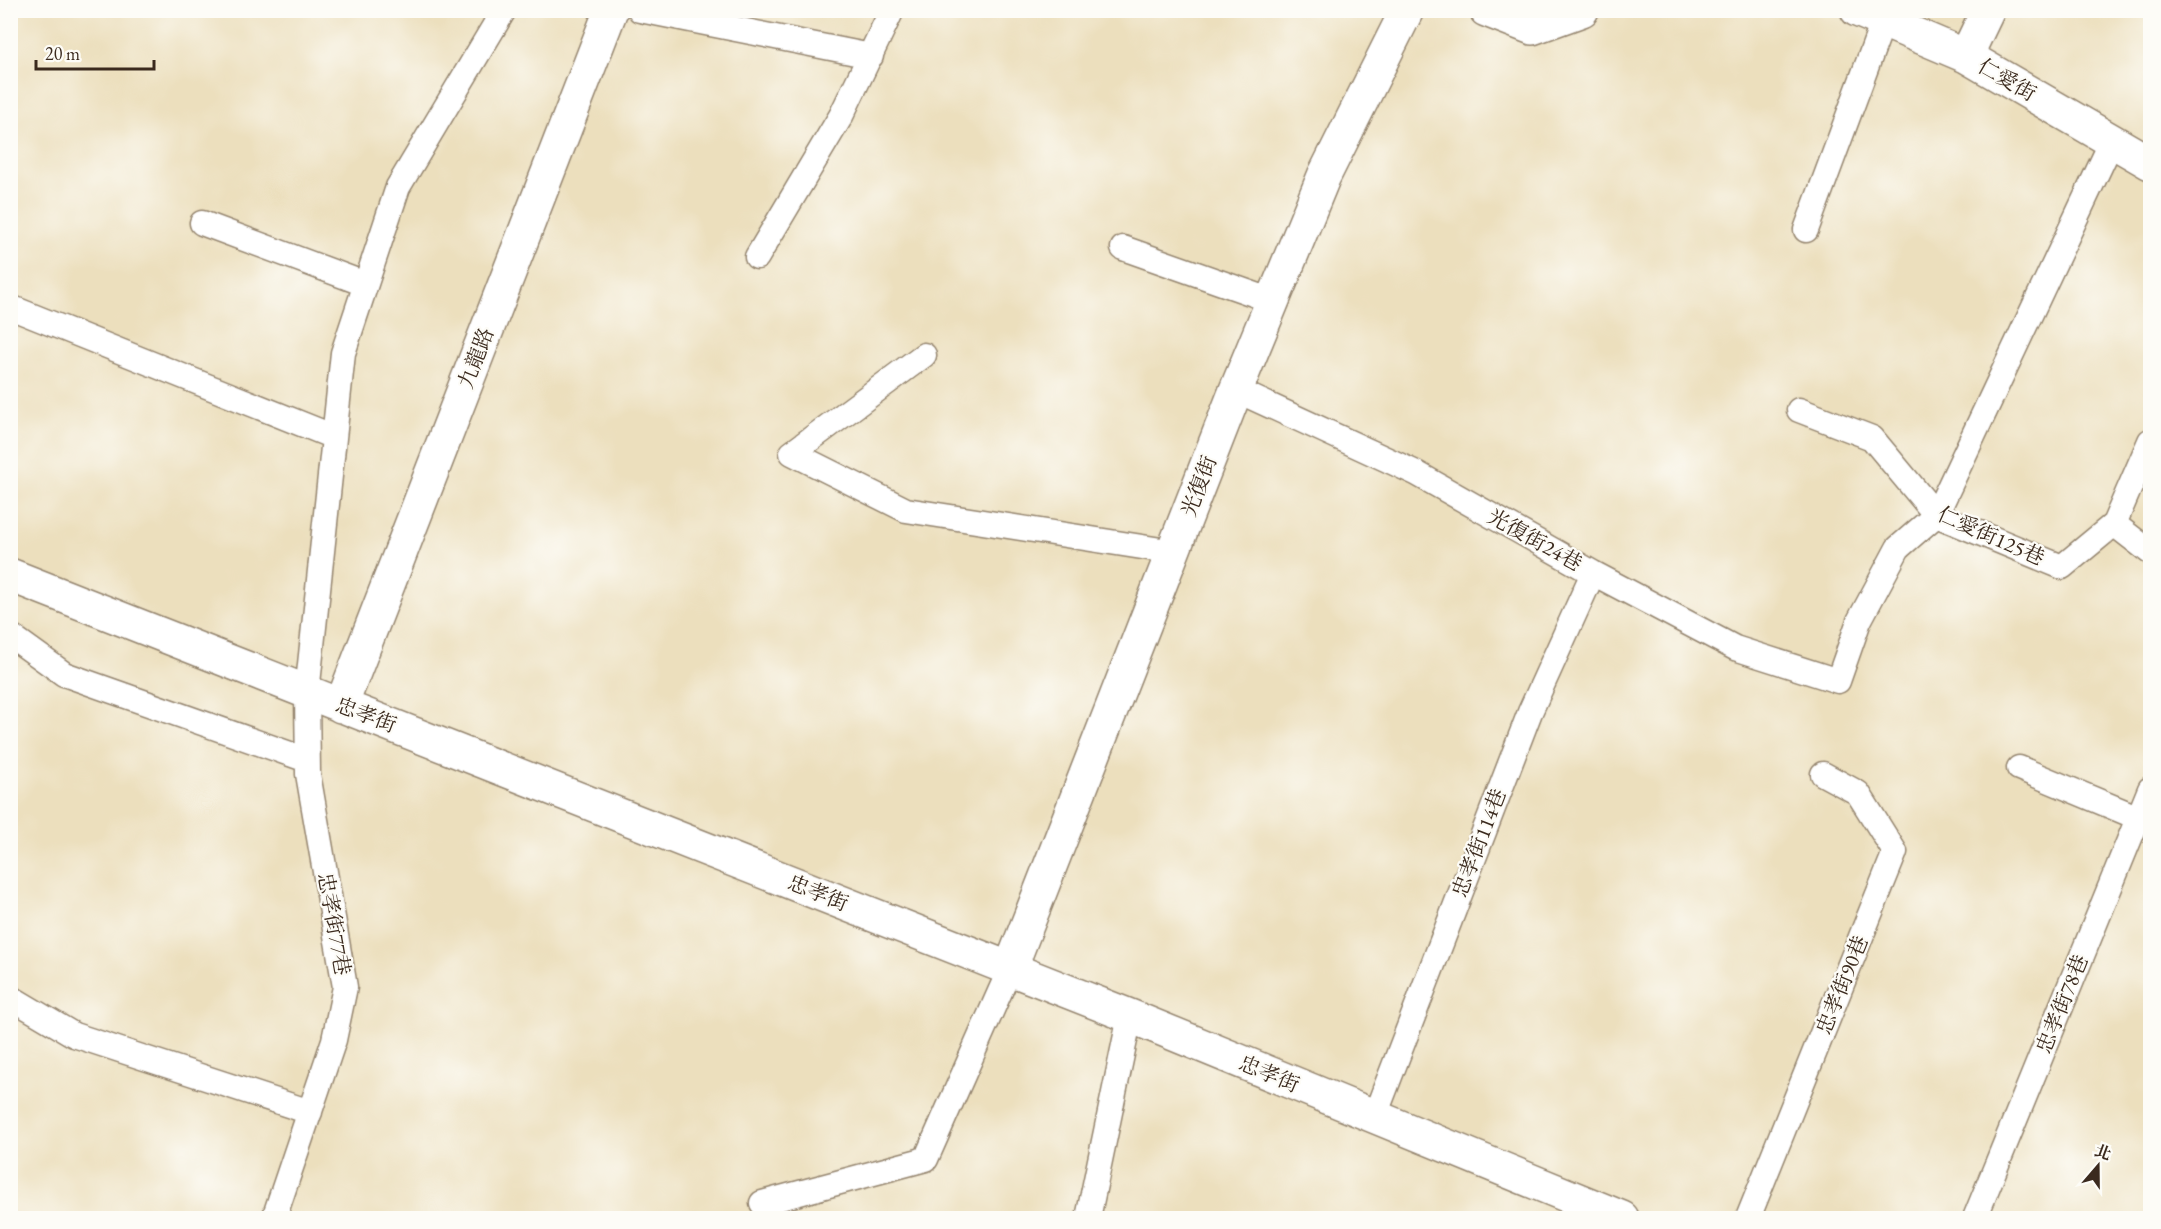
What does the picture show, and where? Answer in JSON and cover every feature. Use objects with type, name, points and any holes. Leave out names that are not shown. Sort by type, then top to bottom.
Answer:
[{"type":"street","name":"九龍路","points":[[341,706],[611,10]]},
{"type":"street","name":"光復街","points":[[1010,969],[1236,390],[1324,176],[1407,10]]},
{"type":"street","points":[[1486,10],[1532,28],[1582,10]]},
{"type":"street","points":[[1966,56],[1988,10]]},
{"type":"street","name":"仁愛街","points":[[1870,16],[1966,56],[2151,163]]},
{"type":"street","name":"忠孝街","points":[[10,575],[1130,1016],[1622,1218]]},
{"type":"lane","name":"忠孝街77巷","points":[[274,1218],[334,1040],[345,987],[308,774],[307,693],[343,353],[398,188],[504,10]]},
{"type":"lane","points":[[640,10],[871,56]]},
{"type":"lane","points":[[757,257],[841,116],[892,10]]},
{"type":"lane","points":[[1806,230],[1870,16]]},
{"type":"lane","points":[[1936,515],[2112,141]]},
{"type":"lane","points":[[202,224],[366,284]]},
{"type":"lane","points":[[1123,248],[1273,301]]},
{"type":"lane","points":[[10,307],[334,437]]},
{"type":"lane","points":[[924,355],[792,453],[906,510],[1174,552]]},
{"type":"lane","name":"光復街24巷","points":[[1236,390],[1416,473],[1593,573],[1735,648],[1838,681],[1859,621],[1898,548],[1936,515]]},
{"type":"lane","name":"仁愛街125巷","points":[[1799,410],[1872,438],[1936,515],[2062,567],[2114,524],[2151,441]]},
{"type":"lane","points":[[2114,524],[2151,552]]},
{"type":"lane","name":"忠孝街114巷","points":[[1374,1118],[1530,712],[1593,573]]},
{"type":"lane","points":[[10,635],[64,674],[308,760]]},
{"type":"lane","points":[[2019,768],[2139,818]]},
{"type":"lane","name":"忠孝街90巷","points":[[1748,1218],[1895,852],[1858,794],[1823,774]]},
{"type":"lane","name":"忠孝街78巷","points":[[1975,1218],[2151,789]]},
{"type":"lane","points":[[762,1203],[926,1159],[1010,969]]},
{"type":"lane","points":[[10,997],[74,1035],[310,1112]]},
{"type":"lane","points":[[1088,1218],[1130,1016]]}]
